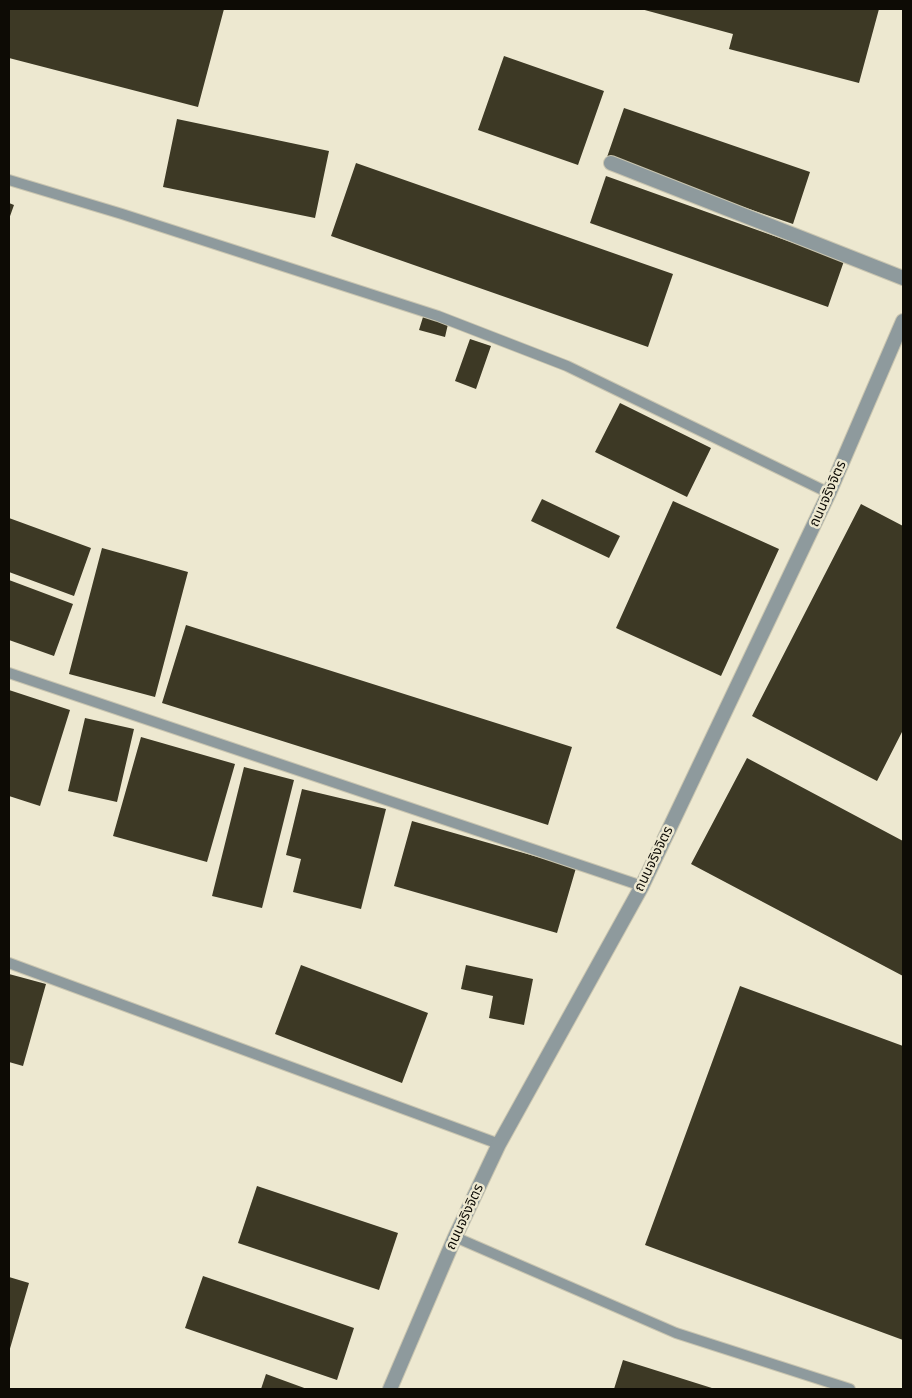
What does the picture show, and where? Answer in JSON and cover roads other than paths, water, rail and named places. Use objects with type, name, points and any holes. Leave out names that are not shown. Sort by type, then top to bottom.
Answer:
[{"type":"street","points":[[611,164],[903,278]]},
{"type":"street","name":"ถนนจริงจิตร","points":[[390,1389],[455,1236],[499,1144],[642,886],[829,494],[903,322]]},
{"type":"lane","points":[[9,180],[122,214],[447,319],[567,366],[829,494]]},
{"type":"lane","points":[[9,672],[642,886]]},
{"type":"lane","points":[[9,963],[499,1144]]},
{"type":"lane","points":[[455,1236],[676,1333],[850,1389]]}]
